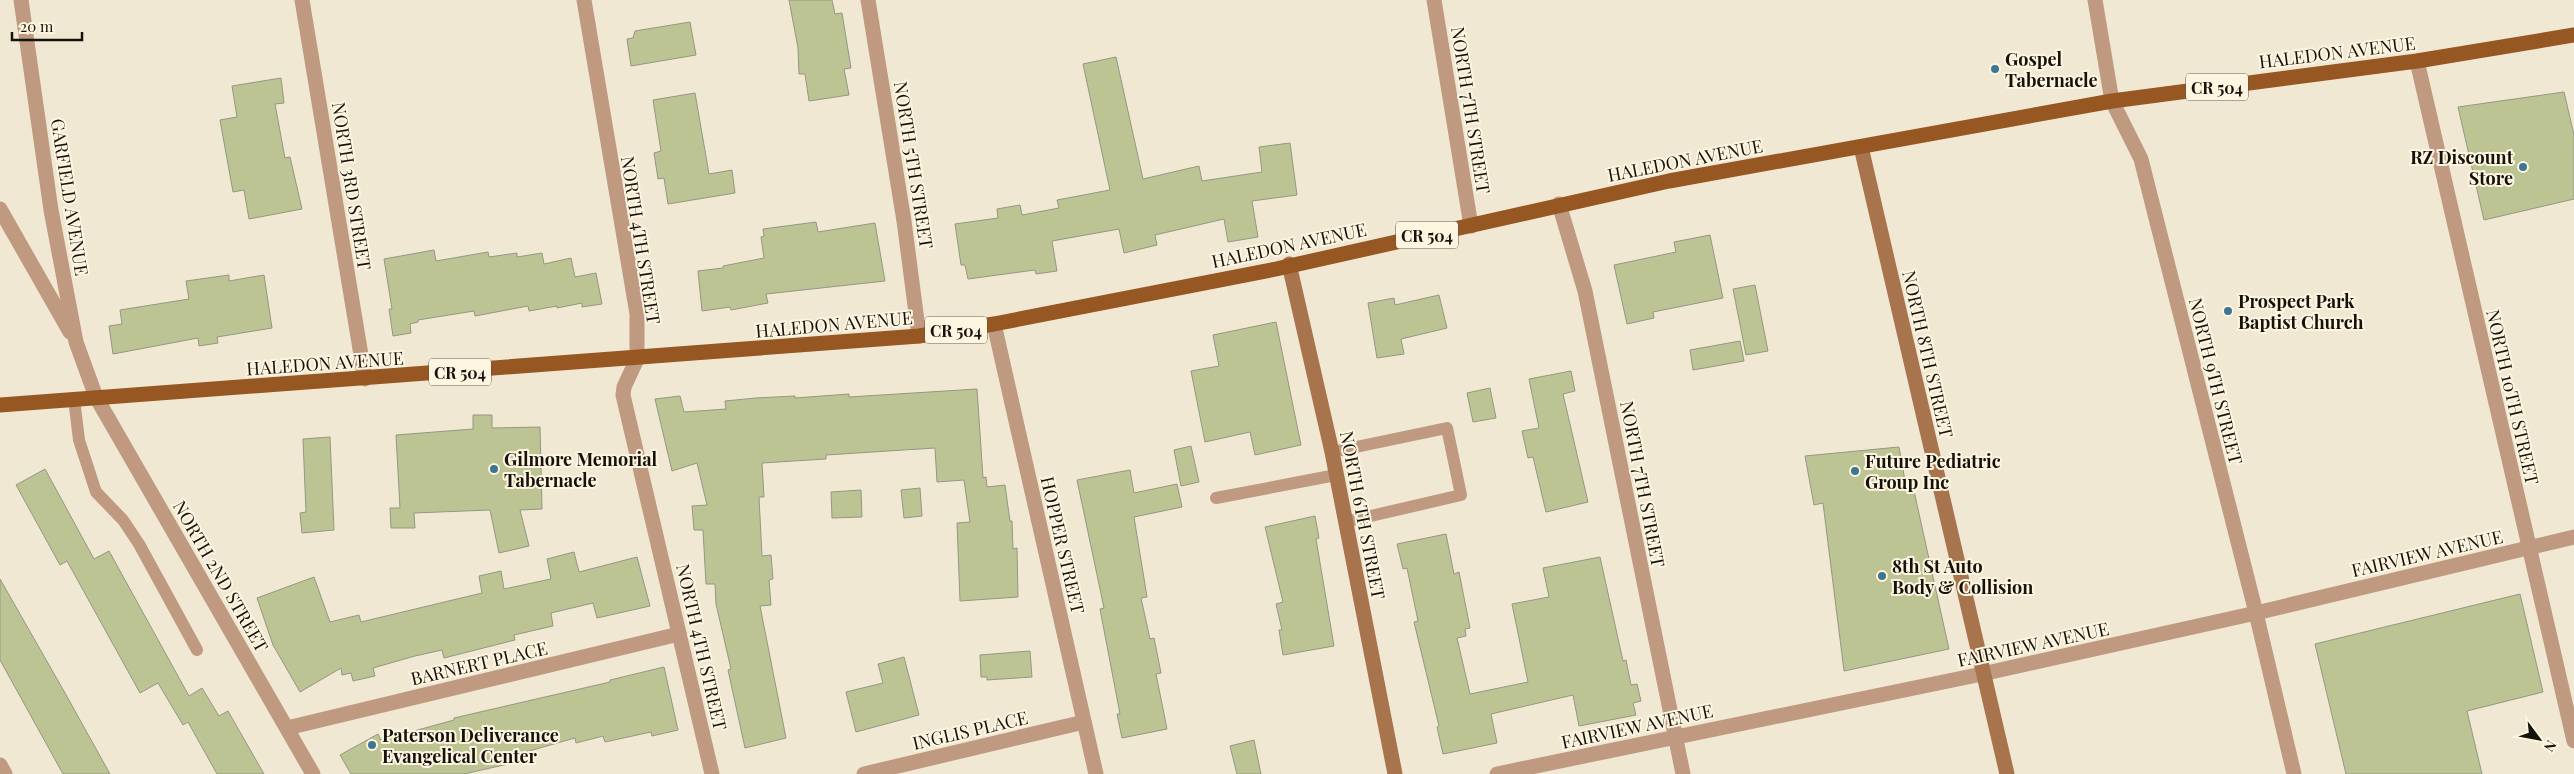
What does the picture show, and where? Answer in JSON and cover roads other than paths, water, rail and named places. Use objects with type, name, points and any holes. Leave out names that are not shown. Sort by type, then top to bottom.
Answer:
[{"type":"main road","name":"HALEDON AVENUE","points":[[0,405],[637,359],[919,336],[994,324],[1289,264],[1471,226],[1559,204],[1668,181],[2112,100],[2417,61],[2574,35]]},
{"type":"street","name":"GARFIELD AVENUE","points":[[21,0],[51,210],[76,342],[96,397]]},
{"type":"street","name":"NORTH 3RD STREET","points":[[302,0],[364,379]]},
{"type":"street","name":"NORTH 4TH STREET","points":[[584,0],[637,314],[637,359],[624,387],[623,395],[712,774]]},
{"type":"street","name":"NORTH 5TH STREET","points":[[868,0],[904,221],[919,336]]},
{"type":"street","name":"NORTH 7TH STREET","points":[[1434,0],[1471,226]]},
{"type":"street","name":"NORTH 9TH STREET","points":[[2095,0],[2112,100],[2140,159],[2256,613],[2294,774]]},
{"type":"street","name":"NORTH 10TH STREET","points":[[2417,61],[2574,742]]},
{"type":"street","name":"NORTH 8TH STREET","points":[[1861,147],[1982,674],[2007,774]]},
{"type":"street","name":"NORTH 7TH STREET","points":[[1559,204],[1585,291],[1683,774]]},
{"type":"street","points":[[0,209],[76,342]]},
{"type":"street","name":"NORTH 6TH STREET","points":[[1289,264],[1332,452],[1395,774]]},
{"type":"street","name":"HOPPER STREET","points":[[994,324],[1096,774]]},
{"type":"street","name":"NORTH 2ND STREET","points":[[96,397],[313,774]]},
{"type":"street","name":"FAIRVIEW AVENUE","points":[[1497,774],[1982,674],[2256,613],[2574,537]]},
{"type":"street","name":"BARNERT PLACE","points":[[287,728],[679,634]]},
{"type":"street","name":"INGLIS PLACE","points":[[864,774],[1084,722]]},
{"type":"street","points":[[0,765],[5,774]]},
{"type":"lane","points":[[74,399],[79,440],[96,492],[123,520],[139,544],[197,650]]},
{"type":"lane","points":[[1332,452],[1447,428],[1454,455],[1461,495],[1346,522]]},
{"type":"lane","points":[[1216,498],[1336,475]]},
{"type":"place","name":"Gospel Tabernacle","points":[[1995,69]]},
{"type":"place","name":"RZ Discount Store","points":[[2523,167]]},
{"type":"place","name":"Prospect Park Baptist Church","points":[[2228,311]]},
{"type":"place","name":"Gilmore Memorial Tabernacle","points":[[494,469]]},
{"type":"place","name":"Future Pediatric Group Inc","points":[[1855,471]]},
{"type":"place","name":"8th St Auto Body & Collision","points":[[1882,576]]},
{"type":"place","name":"Paterson Deliverance Evangelical Center","points":[[372,745]]}]
